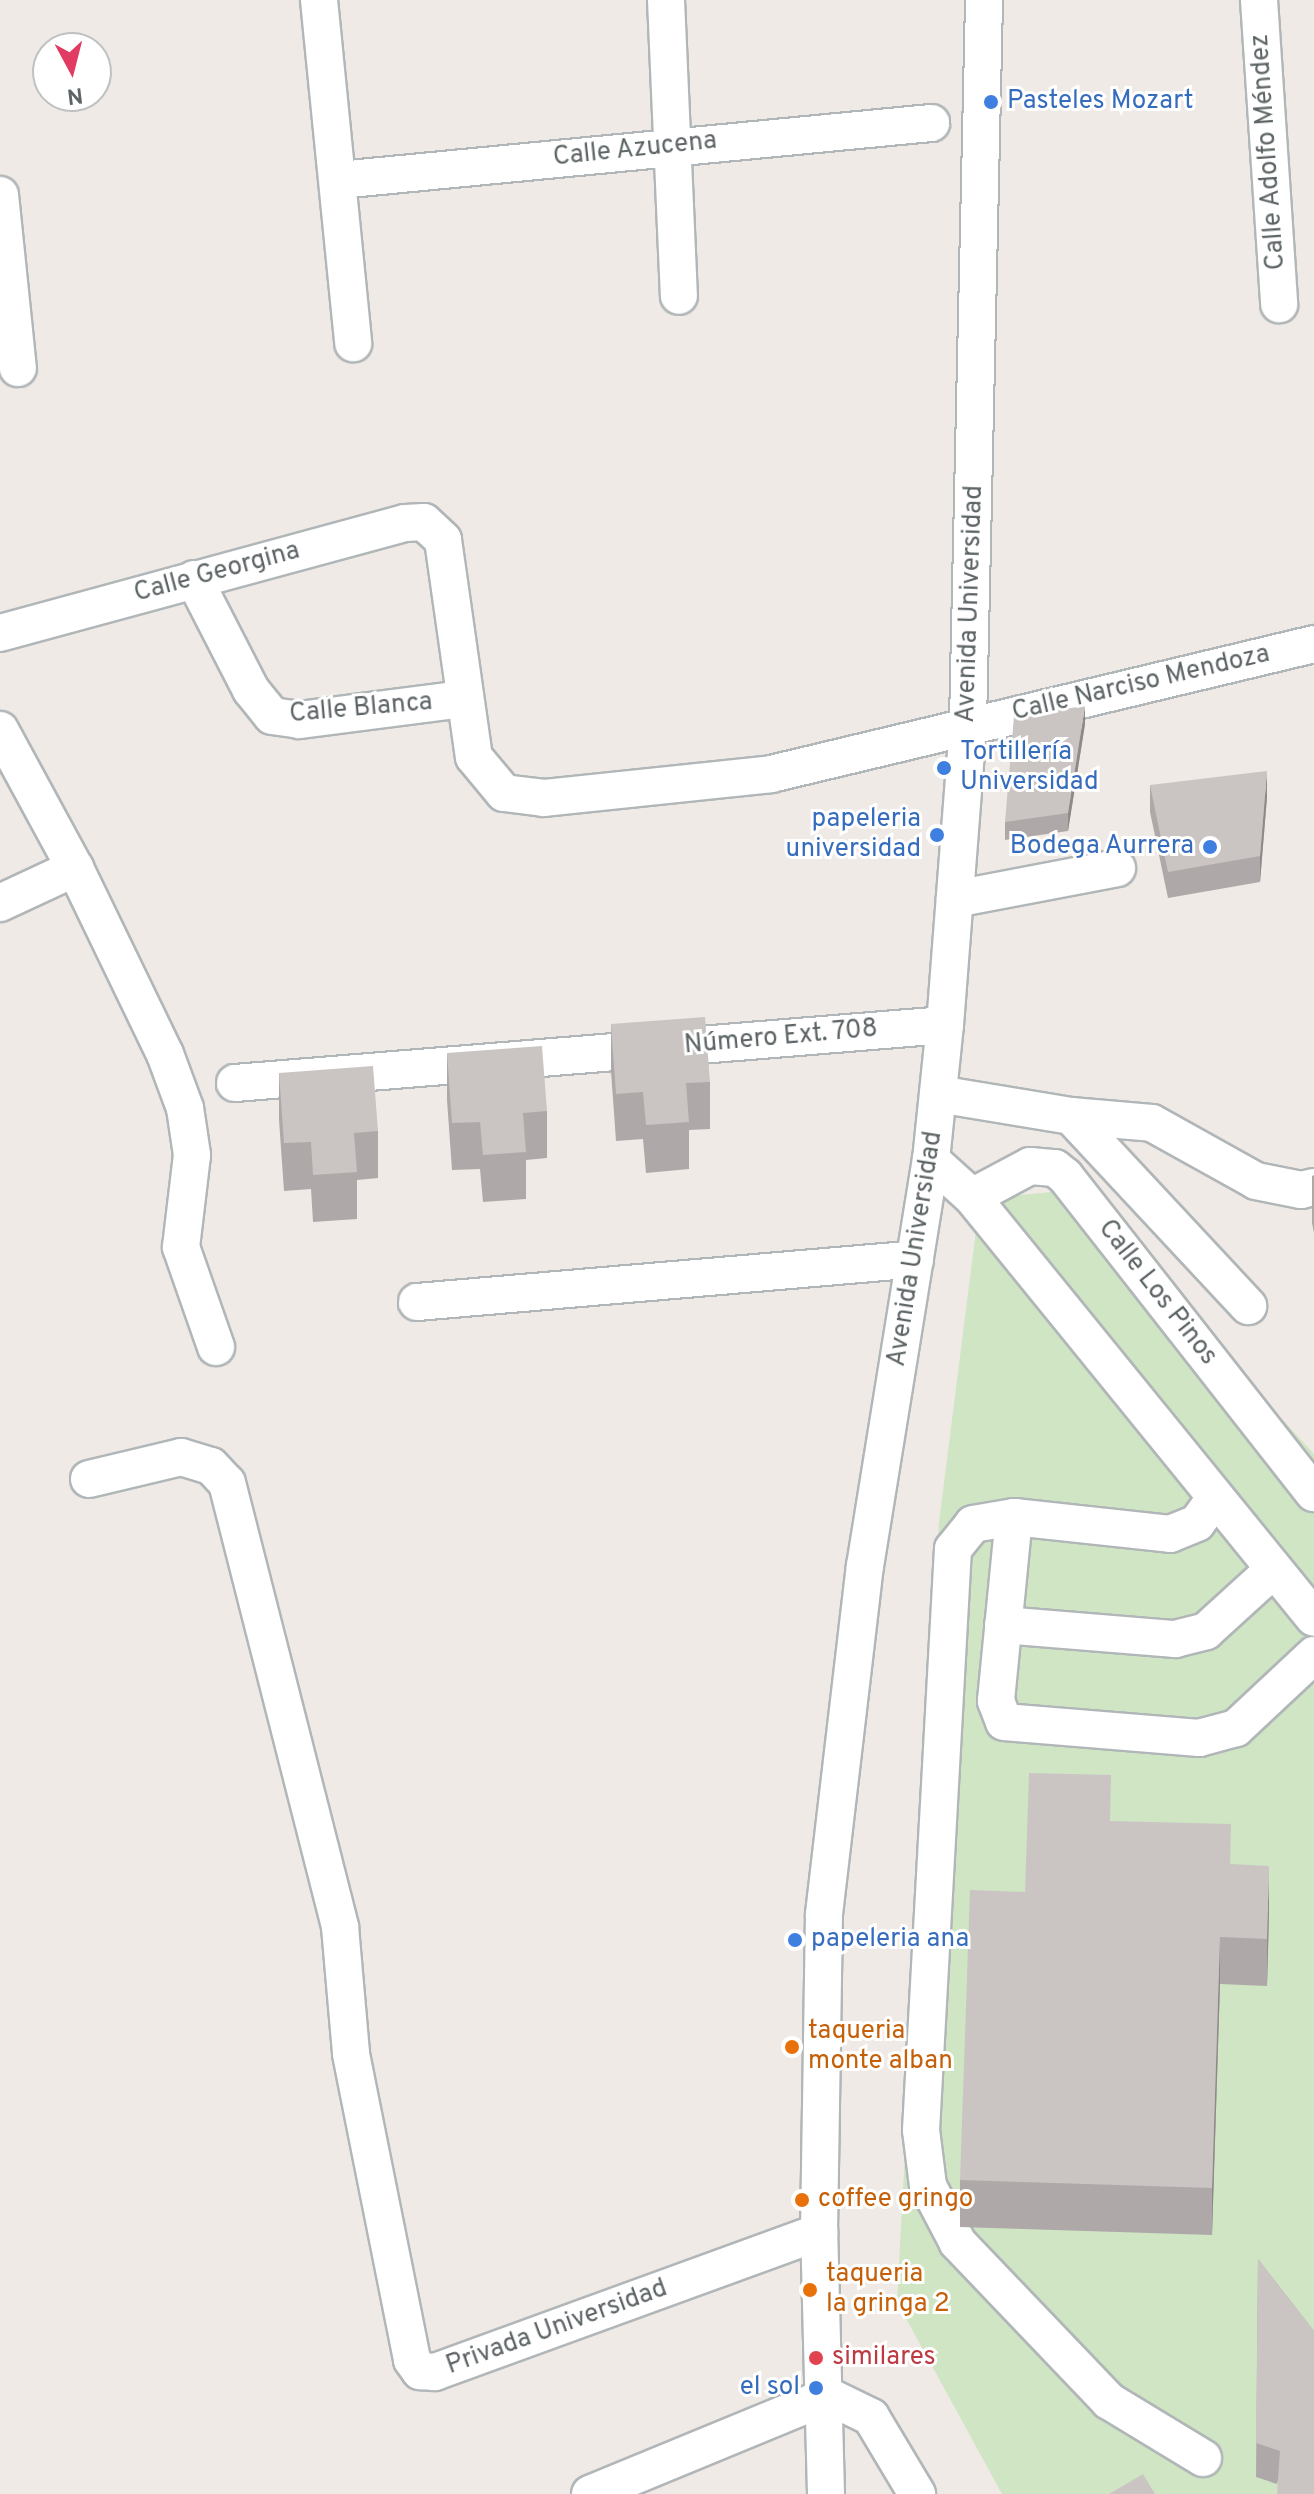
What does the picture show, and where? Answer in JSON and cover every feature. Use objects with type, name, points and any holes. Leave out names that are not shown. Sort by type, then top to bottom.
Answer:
[{"type":"street","points":[[319,0],[353,343]]},
{"type":"street","points":[[666,0],[679,296]]},
{"type":"street","name":"Avenida Universidad","points":[[826,2494],[828,2396],[819,2232],[824,1914],[865,1566],[931,1160],[945,1025],[968,723],[984,0]]},
{"type":"street","name":"Calle Adolfo Méndez","points":[[1259,0],[1279,304]]},
{"type":"street","name":"Calle Azucena","points":[[339,180],[931,123]]},
{"type":"street","points":[[0,195],[18,368]]},
{"type":"street","name":"Calle Georgina","points":[[0,633],[405,523],[434,527]]},
{"type":"street","name":"Calle Narciso Mendoza","points":[[434,527],[446,561],[474,757],[484,774],[504,793],[518,797],[771,774],[968,723],[1314,644]]},
{"type":"street","name":"Calle Blanca","points":[[194,579],[251,690],[272,716],[299,720],[464,699]]},
{"type":"street","points":[[0,730],[75,868],[165,1054],[185,1108],[192,1155],[181,1247],[216,1347]]},
{"type":"street","points":[[0,903],[75,868]]},
{"type":"street","points":[[955,899],[1117,868]]},
{"type":"street","name":"Número Ext. 708","points":[[235,1083],[945,1025]]},
{"type":"street","points":[[938,1094],[1071,1116],[1152,1123],[1256,1181],[1301,1190],[1314,1187]]},
{"type":"street","points":[[1071,1116],[1248,1306]]},
{"type":"street","points":[[931,1160],[972,1197],[1214,1500],[1314,1618]]},
{"type":"street","name":"Calle Los Pinos","points":[[972,1197],[1030,1166],[1055,1168],[1065,1176],[1314,1493]]},
{"type":"street","points":[[417,1302],[915,1259]]},
{"type":"street","name":"Privada Universidad","points":[[89,1479],[181,1457],[211,1466],[227,1483],[340,1927],[351,2054],[412,2360],[420,2371],[435,2372],[819,2232]]},
{"type":"street","points":[[1203,2458],[1109,2401],[958,2243],[928,2186],[921,2130],[953,1549],[973,1524],[1014,1517],[1170,1534],[1197,1523],[1214,1500]]},
{"type":"street","points":[[1014,1517],[996,1701],[1004,1722],[1024,1728],[1199,1738],[1236,1728],[1314,1655]]},
{"type":"street","points":[[1003,1625],[1175,1639],[1206,1631],[1273,1570]]},
{"type":"street","points":[[590,2494],[828,2396],[871,2417],[917,2494]]},
{"type":"green space","points":[[1072,1190],[1314,1454],[1314,2494],[1002,2494],[897,2302],[939,1522],[980,1199]]},
{"type":"building","points":[[1085,706],[1068,813],[1005,822],[1014,716]]},
{"type":"building","name":"Bodega Aurrera","points":[[1267,771],[1260,856],[1168,872],[1150,785]]},
{"type":"building","points":[[705,1017],[710,1082],[686,1083],[689,1122],[646,1125],[643,1092],[616,1094],[611,1024]]},
{"type":"building","points":[[542,1046],[547,1111],[523,1113],[526,1152],[483,1155],[480,1122],[452,1123],[447,1053]]},
{"type":"building","points":[[373,1066],[378,1131],[354,1133],[357,1172],[313,1175],[311,1142],[284,1143],[279,1073]]},
{"type":"building","points":[[1029,1773],[1111,1775],[1110,1821],[1231,1824],[1230,1864],[1269,1866],[1267,1939],[1220,1937],[1212,2188],[960,2180],[970,1890],[1025,1892]]},
{"type":"building","points":[[1258,2259],[1314,2331],[1314,2494],[1277,2494],[1280,2451],[1256,2443]]},
{"type":"building","points":[[1143,2474],[1155,2494],[1109,2494]]},
{"type":"place","name":"Pasteles Mozart","points":[[991,102]]},
{"type":"place","name":"Tortillería Universidad","points":[[944,768]]},
{"type":"place","name":"papeleria universidad","points":[[937,835]]},
{"type":"place","name":"Bodega Aurrera","points":[[1210,847]]},
{"type":"place","name":"papeleria ana","points":[[795,1940]]},
{"type":"place","name":"taqueria monte alban","points":[[792,2047]]},
{"type":"place","name":"coffee gringo","points":[[802,2200]]},
{"type":"place","name":"taqueria la gringa 2","points":[[810,2290]]},
{"type":"place","name":"similares","points":[[816,2358]]},
{"type":"place","name":"el sol","points":[[816,2388]]}]
